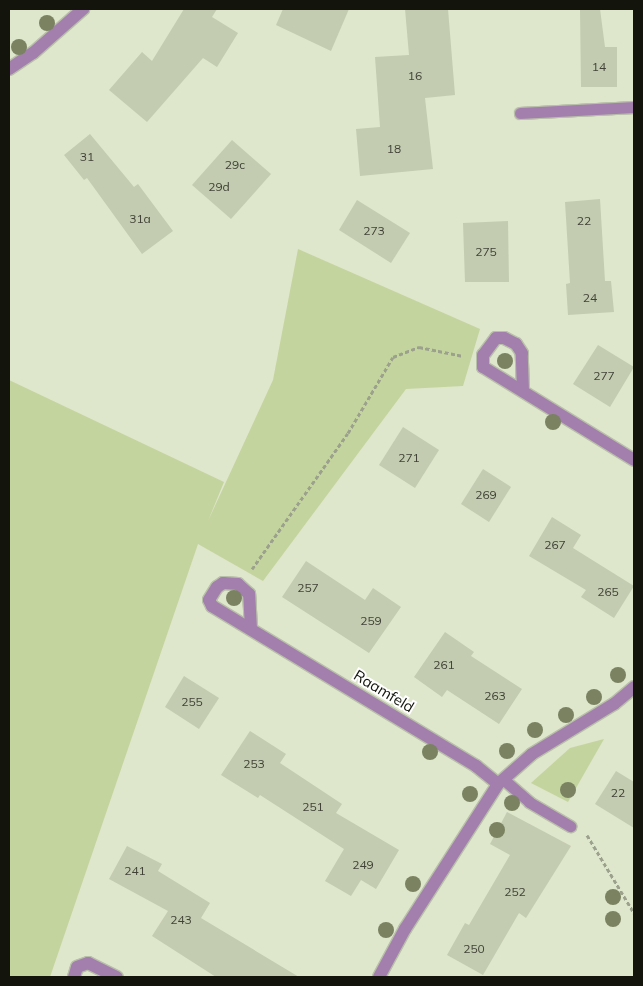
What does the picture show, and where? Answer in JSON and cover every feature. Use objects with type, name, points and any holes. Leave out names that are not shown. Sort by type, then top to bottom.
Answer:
[{"type":"street","points":[[9,69],[33,53],[83,9]]},
{"type":"street","points":[[523,391],[522,353],[516,344],[504,338],[496,338],[483,355],[484,367],[634,460]]},
{"type":"street","name":"Raamfeld","points":[[244,588],[223,583],[216,587],[209,600],[212,606],[501,781]]},
{"type":"street","points":[[244,588],[249,594],[251,629]]},
{"type":"street","points":[[379,977],[405,929],[501,781],[532,754],[614,704],[634,687]]},
{"type":"street","points":[[74,977],[77,967],[88,963],[117,977]]},
{"type":"lane","points":[[520,113],[634,107]]},
{"type":"lane","points":[[501,781],[529,802],[570,826]]},
{"type":"path","points":[[244,588],[263,550],[368,404],[394,357],[419,347],[437,348],[456,352],[484,367]]},
{"type":"path","points":[[570,826],[586,833],[634,914]]},
{"type":"green space","points":[[298,249],[480,329],[463,386],[406,389],[263,581],[198,544],[50,977],[9,977],[9,380],[224,482],[208,521],[273,380]]},
{"type":"green space","points":[[604,739],[568,802],[531,783],[570,748]]},
{"type":"building","points":[[184,9],[217,9],[212,17],[238,33],[217,67],[203,58],[147,122],[109,90],[142,52],[152,61]]},
{"type":"building","points":[[283,9],[349,9],[331,51],[276,25]]},
{"type":"building","points":[[405,9],[448,9],[455,95],[425,98],[433,169],[360,176],[356,129],[380,127],[375,57],[409,55]]},
{"type":"building","points":[[580,9],[600,9],[605,47],[617,47],[617,87],[581,87]]},
{"type":"building","points":[[90,134],[134,187],[138,184],[173,231],[142,254],[87,178],[84,180],[64,155]]},
{"type":"building","points":[[232,140],[271,174],[231,219],[192,185]]},
{"type":"building","points":[[600,199],[605,281],[611,281],[614,312],[568,315],[566,284],[570,283],[565,202]]},
{"type":"building","points":[[357,200],[410,233],[391,263],[339,230]]},
{"type":"building","points":[[508,221],[509,282],[465,282],[463,223]]},
{"type":"building","points":[[598,345],[634,367],[610,407],[573,384]]},
{"type":"building","points":[[403,427],[439,450],[415,488],[379,465]]},
{"type":"building","points":[[483,469],[511,487],[489,522],[461,504]]},
{"type":"building","points":[[552,517],[581,535],[573,548],[634,586],[614,618],[581,597],[586,590],[529,556]]},
{"type":"building","points":[[306,561],[365,600],[373,588],[401,607],[369,653],[282,597]]},
{"type":"building","points":[[445,632],[474,652],[471,656],[522,689],[499,724],[447,690],[442,697],[414,677]]},
{"type":"building","points":[[184,676],[219,698],[199,729],[165,707]]},
{"type":"building","points":[[250,731],[286,754],[280,763],[342,804],[336,813],[399,850],[376,889],[361,880],[351,896],[325,881],[344,849],[260,795],[258,798],[221,775]]},
{"type":"building","points":[[616,771],[634,782],[634,828],[595,804]]},
{"type":"building","points":[[507,812],[571,846],[526,918],[519,913],[483,975],[447,955],[465,923],[469,925],[510,855],[490,844]]},
{"type":"building","points":[[127,846],[162,864],[158,871],[210,903],[201,918],[299,977],[216,977],[152,936],[168,911],[109,879]]}]
